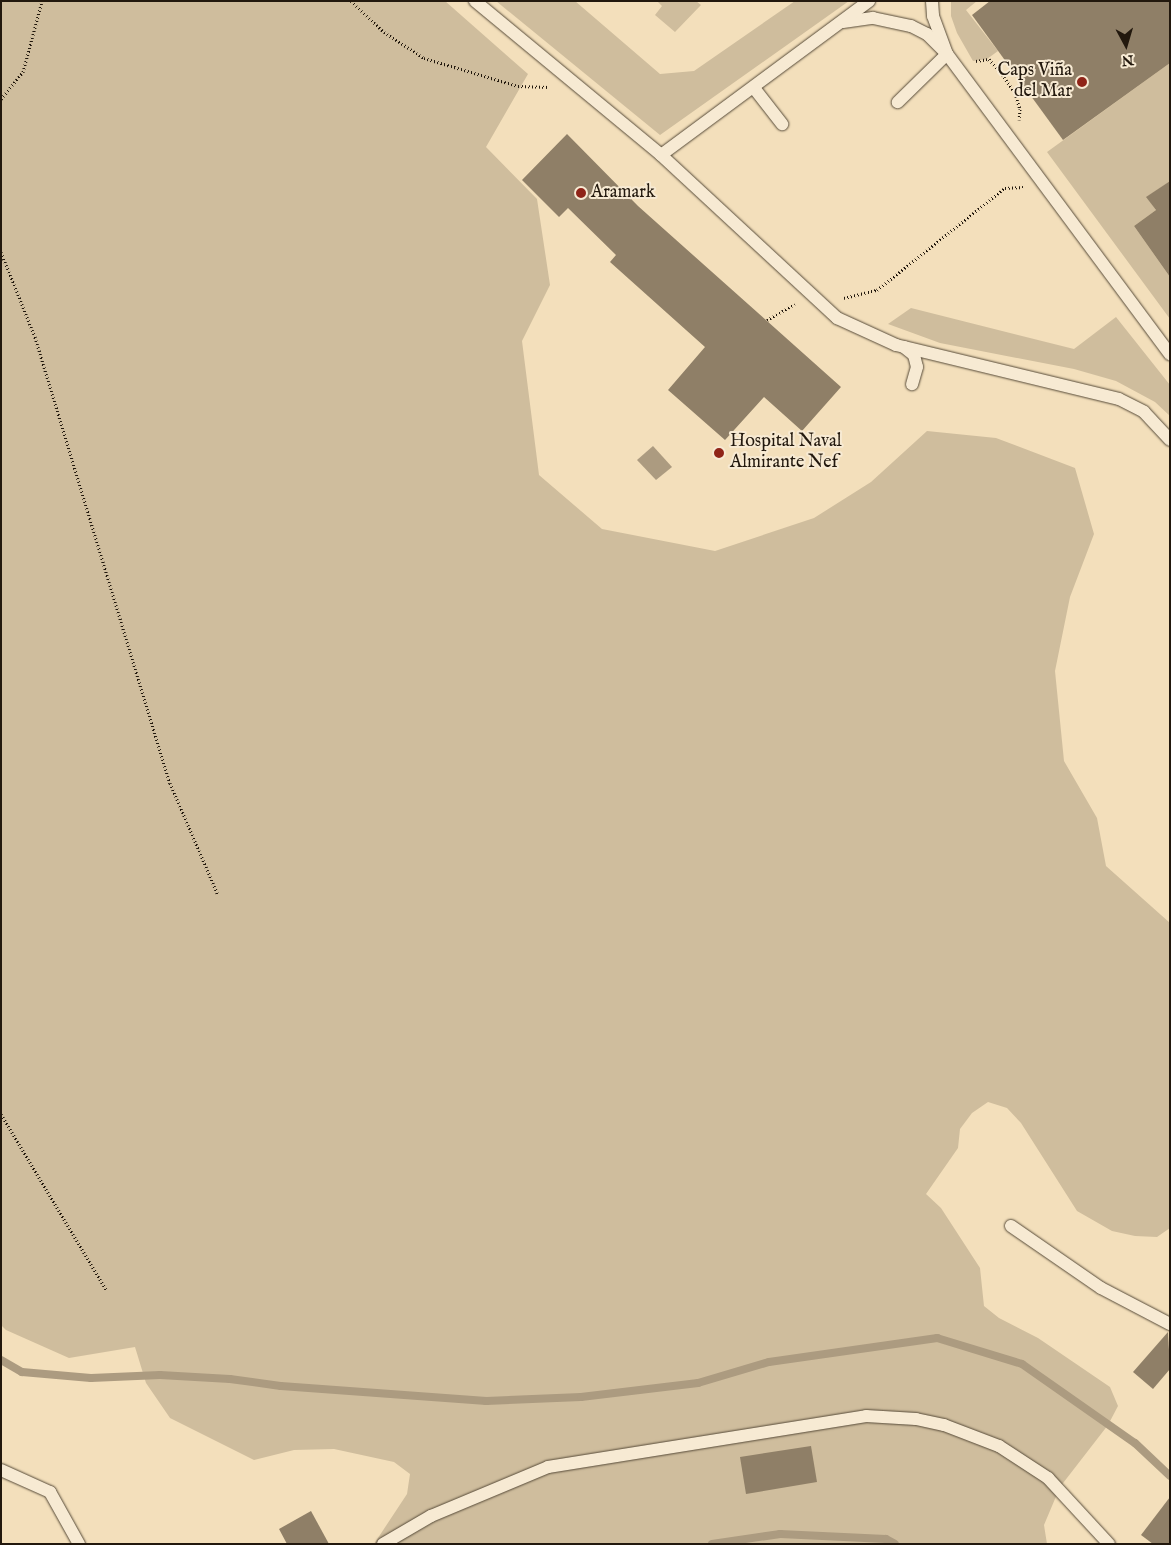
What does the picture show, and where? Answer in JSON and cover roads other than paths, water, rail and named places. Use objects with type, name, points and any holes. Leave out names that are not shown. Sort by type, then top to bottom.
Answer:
[{"type":"lane","points":[[475,1],[661,155],[837,318],[904,347],[1119,399],[1144,412],[1170,440]]},
{"type":"lane","points":[[661,155],[869,1]]},
{"type":"lane","points":[[932,1],[933,16],[947,54]]},
{"type":"lane","points":[[838,23],[873,18],[911,26],[927,34],[947,54],[1170,354]]},
{"type":"lane","points":[[898,102],[947,54]]},
{"type":"lane","points":[[754,88],[782,124]]},
{"type":"lane","points":[[904,347],[914,355],[917,367],[912,384]]},
{"type":"lane","points":[[1011,1226],[1101,1288],[1170,1324]]},
{"type":"lane","points":[[383,1544],[431,1516],[548,1467],[866,1416],[916,1419],[944,1425],[999,1446],[1048,1478],[1109,1544]]},
{"type":"lane","points":[[1,1470],[50,1492],[79,1544]]},
{"type":"waterway","points":[[1,1360],[22,1372],[91,1378],[160,1375],[230,1379],[281,1386],[486,1401],[581,1397],[698,1383],[769,1362],[937,1338],[1022,1364],[1135,1443],[1170,1476]]},
{"type":"waterway","points":[[712,1544],[780,1534],[886,1539],[895,1544]]},
{"type":"place","name":"Caps Viña del Mar","points":[[1082,82]]},
{"type":"place","name":"Aramark","points":[[581,193]]},
{"type":"place","name":"Hospital Naval Almirante Nef","points":[[719,453]]}]
